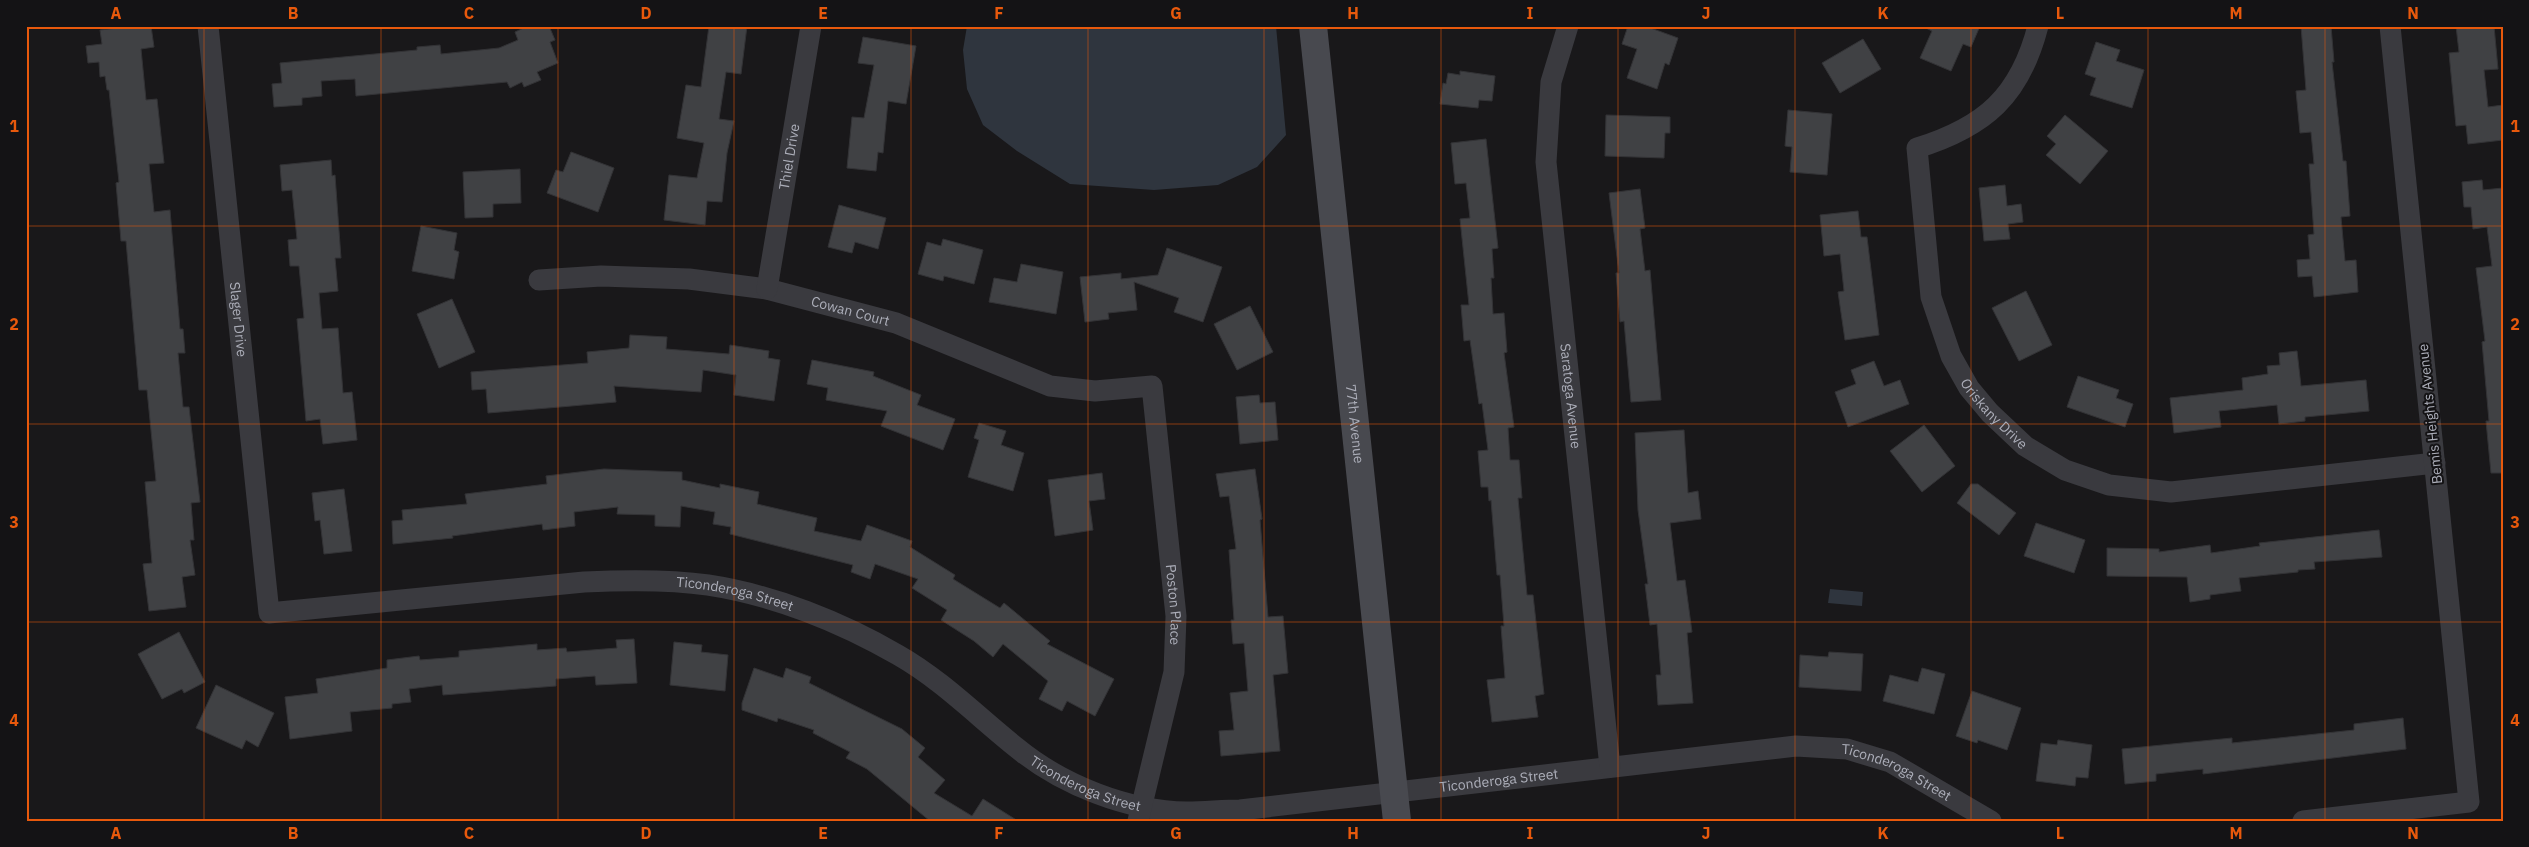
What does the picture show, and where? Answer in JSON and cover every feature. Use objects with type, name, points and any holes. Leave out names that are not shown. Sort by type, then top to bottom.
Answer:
[{"type":"street","name":"Slager Drive","points":[[208,26],[269,613]]},
{"type":"street","name":"Thiel Drive","points":[[767,289],[811,26]]},
{"type":"street","name":"77th Avenue","points":[[1313,26],[1397,821]]},
{"type":"street","name":"Saratoga Avenue","points":[[1568,26],[1551,82],[1546,162],[1610,767]]},
{"type":"street","name":"Oriskany Drive","points":[[2038,26],[2031,52],[2006,96],[1978,122],[1949,138],[1917,148],[1931,296],[1951,356],[1969,388],[1990,413],[2025,446],[2065,470],[2118,486],[2171,492],[2435,463]]},
{"type":"street","name":"Bemis Heights Avenue","points":[[2303,821],[2469,802],[2390,26]]},
{"type":"street","name":"Cowan Court","points":[[539,280],[601,276],[689,279],[767,289],[896,323],[1050,386],[1095,391],[1152,386]]},
{"type":"street","name":"Poston Place","points":[[1140,814],[1174,672],[1176,616],[1152,386]]},
{"type":"street","name":"Ticonderoga Street","points":[[269,613],[584,582],[634,580],[708,585],[774,599],[845,628],[899,655],[944,686],[1018,750],[1054,773],[1140,814],[1240,810],[1796,746],[1847,749],[1890,762],[1991,821]]},
{"type":"shaded area","points":[[967,26],[1276,26],[1286,135],[1257,167],[1218,185],[1154,190],[1070,184],[1017,151],[983,125],[967,89],[963,50]]},
{"type":"shaded area","points":[[1830,589],[1863,592],[1862,606],[1828,603]]},
{"type":"building","points":[[151,26],[154,47],[141,49],[146,100],[157,99],[164,163],[149,164],[154,212],[170,210],[180,329],[183,329],[185,353],[178,353],[183,407],[189,407],[200,502],[191,503],[194,540],[190,540],[195,575],[182,577],[186,607],[149,611],[143,564],[152,563],[145,482],[156,481],[147,390],[139,390],[126,241],[121,241],[116,183],[119,182],[109,90],[107,90],[105,76],[100,77],[99,62],[88,63],[86,46],[102,44],[100,30]]},
{"type":"building","points":[[528,26],[549,26],[555,40],[550,42],[558,63],[537,72],[541,80],[524,87],[522,82],[510,88],[507,82],[356,96],[355,79],[321,81],[322,96],[302,98],[302,105],[274,107],[272,84],[282,83],[280,63],[417,50],[417,47],[440,45],[441,54],[499,48],[518,40],[515,32]]},
{"type":"building","points":[[709,26],[747,26],[741,74],[726,72],[719,119],[734,121],[727,153],[722,202],[707,201],[705,225],[664,220],[669,175],[697,178],[704,143],[677,138],[686,85],[701,87]]},
{"type":"building","points":[[1628,26],[1645,26],[1678,38],[1669,65],[1665,63],[1657,89],[1627,78],[1637,49],[1622,44]]},
{"type":"building","points":[[1922,26],[1980,26],[1971,47],[1963,44],[1951,71],[1920,58],[1932,31]]},
{"type":"building","points":[[2301,26],[2331,26],[2334,62],[2332,62],[2343,161],[2346,161],[2350,216],[2341,217],[2345,261],[2356,260],[2358,292],[2314,297],[2312,276],[2298,277],[2297,260],[2310,259],[2308,235],[2314,234],[2309,164],[2314,164],[2311,132],[2300,133],[2296,91],[2306,90]]},
{"type":"building","points":[[2456,26],[2494,26],[2498,69],[2484,70],[2488,107],[2503,105],[2503,140],[2468,144],[2466,125],[2456,126],[2449,53],[2459,52]]},
{"type":"building","points":[[863,37],[916,46],[906,104],[888,101],[883,153],[878,152],[876,171],[847,168],[852,117],[864,118],[874,65],[858,63]]},
{"type":"building","points":[[1863,39],[1881,69],[1840,93],[1822,63]]},
{"type":"building","points":[[2096,42],[2120,50],[2116,61],[2144,70],[2132,108],[2090,95],[2096,78],[2085,74]]},
{"type":"building","points":[[1460,71],[1495,76],[1492,101],[1479,100],[1478,108],[1440,104],[1443,83],[1446,84],[1448,73],[1460,75]]},
{"type":"building","points":[[1788,110],[1832,114],[1827,175],[1790,172],[1792,147],[1785,146]]},
{"type":"building","points":[[1606,115],[1670,117],[1670,133],[1665,133],[1664,158],[1605,156]]},
{"type":"building","points":[[2065,115],[2108,151],[2080,184],[2046,155],[2056,144],[2047,136]]},
{"type":"building","points":[[1486,139],[1498,248],[1492,249],[1494,278],[1491,278],[1493,314],[1504,313],[1507,352],[1504,353],[1514,427],[1508,428],[1510,460],[1519,460],[1522,498],[1518,498],[1527,595],[1533,595],[1544,694],[1535,696],[1538,717],[1492,722],[1487,680],[1505,678],[1501,626],[1504,626],[1500,575],[1497,575],[1491,500],[1489,501],[1488,487],[1481,487],[1478,451],[1488,450],[1482,403],[1479,404],[1470,340],[1464,341],[1461,305],[1469,305],[1460,219],[1470,218],[1466,183],[1455,184],[1451,143]]},
{"type":"building","points":[[571,152],[614,168],[598,212],[547,193],[556,170],[563,172]]},
{"type":"building","points":[[331,160],[332,176],[335,175],[341,258],[335,258],[338,291],[319,293],[322,329],[338,328],[343,393],[352,392],[357,440],[323,444],[320,419],[306,421],[297,319],[304,318],[299,266],[290,266],[288,240],[297,239],[292,190],[282,191],[280,165]]},
{"type":"building","points":[[520,169],[521,203],[493,204],[493,217],[465,218],[463,172]]},
{"type":"building","points":[[2482,180],[2483,190],[2503,188],[2503,473],[2491,473],[2486,421],[2489,421],[2482,342],[2485,341],[2476,268],[2492,266],[2487,227],[2473,229],[2471,207],[2464,207],[2462,182]]},
{"type":"building","points":[[2005,185],[2007,206],[2021,204],[2023,222],[2008,224],[2010,239],[1984,241],[1979,188]]},
{"type":"building","points":[[1640,189],[1645,228],[1640,229],[1645,271],[1650,270],[1661,400],[1631,402],[1624,321],[1620,322],[1616,273],[1619,273],[1609,193]]},
{"type":"building","points":[[839,205],[886,218],[878,249],[855,242],[852,253],[828,247]]},
{"type":"building","points":[[1858,211],[1861,237],[1867,237],[1879,335],[1845,340],[1838,292],[1844,291],[1840,254],[1824,256],[1820,215]]},
{"type":"building","points":[[421,226],[457,233],[454,250],[459,252],[454,279],[412,271]]},
{"type":"building","points":[[943,239],[983,250],[974,284],[944,276],[943,281],[918,274],[927,242],[941,246]]},
{"type":"building","points":[[1167,248],[1222,267],[1203,322],[1174,312],[1179,298],[1134,282],[1137,310],[1108,313],[1109,319],[1085,322],[1080,277],[1121,273],[1121,279],[1158,275]]},
{"type":"building","points":[[1021,264],[1063,272],[1056,314],[989,302],[994,278],[1017,282]]},
{"type":"building","points":[[2026,291],[2052,345],[2019,361],[1992,308]]},
{"type":"building","points":[[452,299],[475,352],[439,368],[417,314]]},
{"type":"building","points":[[1250,306],[1273,352],[1237,370],[1214,324]]},
{"type":"building","points":[[630,335],[667,337],[666,349],[729,354],[730,345],[769,351],[768,358],[780,360],[774,401],[734,395],[736,375],[703,370],[701,392],[614,386],[616,402],[560,407],[488,413],[486,389],[472,390],[471,372],[588,363],[587,352],[629,348]]},
{"type":"building","points":[[2297,351],[2301,386],[2366,380],[2369,411],[2305,417],[2305,421],[2279,424],[2277,405],[2219,411],[2221,427],[2174,433],[2170,398],[2243,390],[2242,378],[2268,374],[2267,366],[2280,365],[2279,353]]},
{"type":"building","points":[[812,360],[874,372],[873,376],[921,395],[917,405],[955,419],[943,450],[881,426],[887,411],[826,400],[828,388],[807,384]]},
{"type":"building","points":[[1874,361],[1884,386],[1900,380],[1909,404],[1848,427],[1835,392],[1856,384],[1851,370]]},
{"type":"building","points":[[2078,376],[2119,390],[2116,398],[2133,404],[2125,427],[2067,407]]},
{"type":"building","points":[[1259,395],[1260,403],[1275,402],[1278,440],[1240,444],[1236,397]]},
{"type":"building","points":[[979,423],[1006,431],[1001,445],[1024,453],[1013,491],[968,477],[979,440],[974,438]]},
{"type":"building","points":[[1924,425],[1955,466],[1922,492],[1890,451]]},
{"type":"building","points":[[1684,430],[1688,493],[1698,491],[1701,519],[1670,523],[1677,581],[1685,580],[1692,632],[1687,633],[1693,703],[1658,705],[1656,675],[1661,675],[1657,624],[1650,625],[1645,584],[1648,584],[1638,510],[1635,433]]},
{"type":"building","points":[[604,469],[682,472],[682,480],[720,488],[720,484],[759,492],[757,504],[817,518],[814,531],[861,541],[867,525],[912,541],[910,547],[955,575],[953,579],[1000,608],[1004,603],[1050,641],[1047,644],[1114,679],[1095,716],[1067,701],[1062,711],[1039,699],[1048,681],[1003,644],[993,657],[974,641],[941,620],[947,610],[912,588],[918,579],[875,564],[870,579],[851,572],[853,565],[730,534],[731,527],[713,524],[715,512],[681,506],[680,527],[655,526],[655,515],[617,514],[618,507],[574,512],[575,526],[543,530],[542,524],[452,536],[453,538],[393,544],[392,521],[403,520],[402,510],[467,504],[465,494],[547,484],[546,476]]},
{"type":"building","points":[[1255,469],[1262,519],[1260,520],[1268,617],[1283,616],[1288,673],[1273,675],[1280,751],[1221,756],[1219,731],[1234,730],[1230,693],[1248,691],[1244,643],[1233,644],[1231,620],[1234,620],[1229,550],[1236,549],[1229,496],[1220,497],[1216,474]]},
{"type":"building","points":[[1102,473],[1105,499],[1089,501],[1093,530],[1055,536],[1048,480]]},
{"type":"building","points":[[1971,484],[1978,484],[2016,513],[1999,535],[1957,503]]},
{"type":"building","points":[[344,489],[352,551],[324,554],[320,520],[315,521],[312,493]]},
{"type":"building","points":[[2036,523],[2085,540],[2074,573],[2024,556]]},
{"type":"building","points":[[2379,530],[2382,557],[2314,562],[2315,569],[2239,578],[2241,591],[2210,595],[2210,599],[2190,602],[2187,577],[2107,576],[2107,548],[2159,549],[2159,552],[2210,545],[2211,553],[2260,546],[2259,543]]},
{"type":"building","points":[[179,632],[205,682],[184,693],[182,689],[162,699],[138,654]]},
{"type":"building","points":[[634,639],[637,683],[596,685],[595,676],[556,679],[556,686],[443,695],[442,685],[409,689],[411,702],[392,704],[392,708],[350,712],[352,731],[290,739],[285,697],[318,693],[316,679],[387,668],[387,660],[419,656],[420,660],[459,657],[459,651],[537,644],[537,650],[566,648],[567,652],[617,648],[616,640]]},
{"type":"building","points":[[674,642],[702,645],[701,652],[728,655],[725,691],[670,685]]},
{"type":"building","points":[[1829,652],[1863,654],[1861,691],[1799,687],[1800,655],[1828,657]]},
{"type":"building","points":[[754,668],[783,678],[786,668],[811,677],[809,683],[902,729],[925,748],[918,757],[945,780],[934,793],[972,816],[983,799],[1018,821],[930,821],[867,769],[846,758],[850,752],[813,733],[814,730],[778,718],[777,722],[742,710],[742,703]]},
{"type":"building","points":[[1922,668],[1945,674],[1934,714],[1883,701],[1890,675],[1918,682]]},
{"type":"building","points":[[216,685],[274,713],[258,747],[246,740],[242,749],[196,728]]},
{"type":"building","points":[[1972,691],[2021,708],[2007,750],[1978,740],[1977,743],[1956,736]]},
{"type":"building","points":[[2403,718],[2406,749],[2203,774],[2203,769],[2156,774],[2156,781],[2125,784],[2122,749],[2232,738],[2232,743],[2354,730],[2354,724]]},
{"type":"building","points":[[2058,740],[2092,745],[2088,778],[2076,777],[2075,786],[2036,781],[2041,743],[2057,745]]}]
